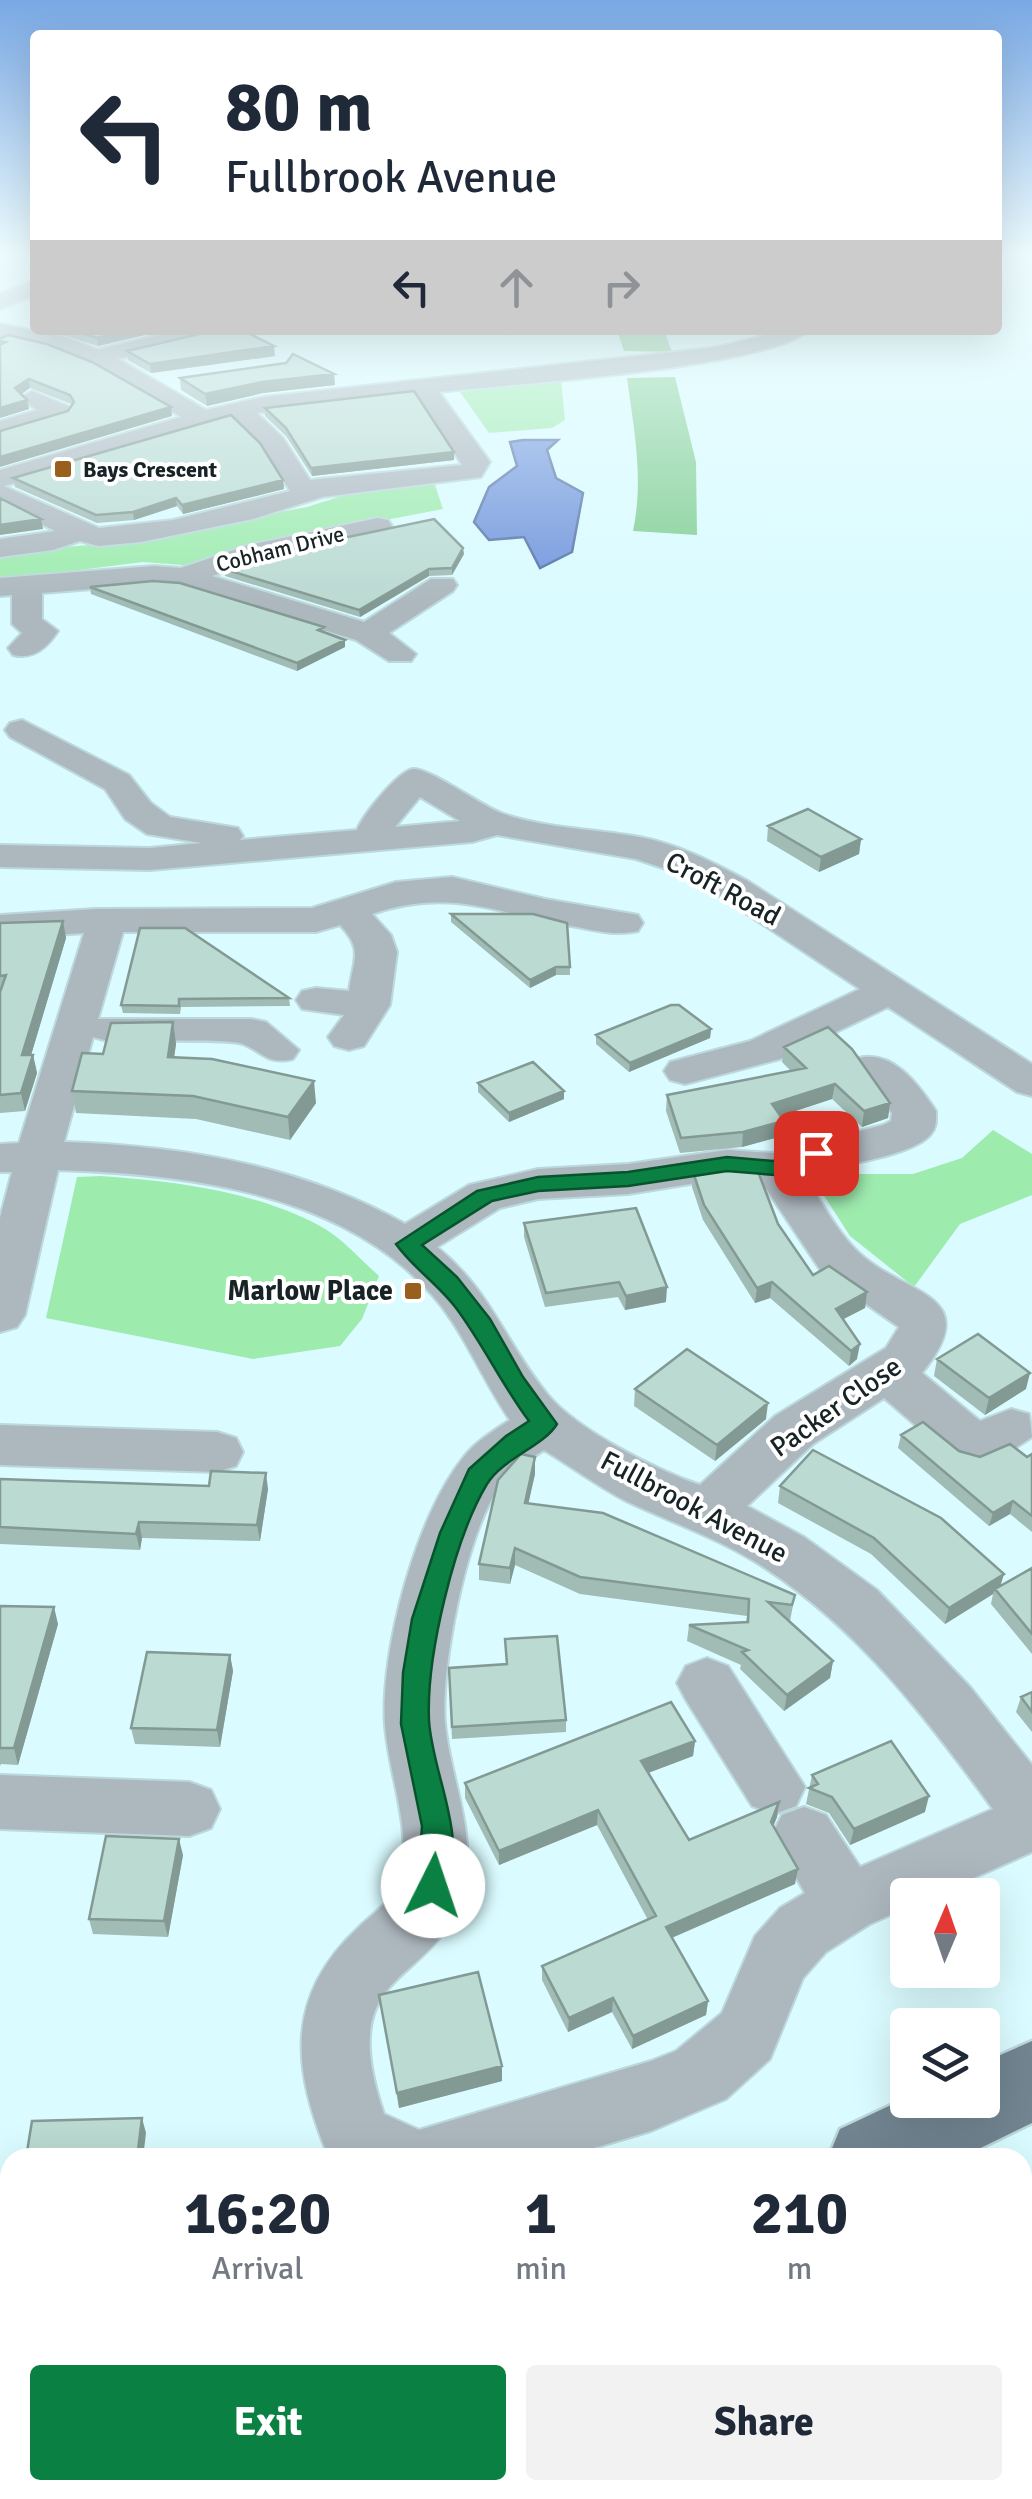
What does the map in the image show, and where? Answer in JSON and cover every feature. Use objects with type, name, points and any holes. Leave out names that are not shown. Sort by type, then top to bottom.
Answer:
[{"type":"main road","points":[[890,2148],[1032,2081]]},
{"type":"street","points":[[122,372],[200,418]]},
{"type":"street","points":[[7,471],[200,418],[370,385],[422,385],[541,372]]},
{"type":"street","points":[[145,385],[186,377]]},
{"type":"street","points":[[236,410],[264,428],[278,444],[300,486],[315,490],[472,471],[477,462],[422,385]]},
{"type":"street","points":[[0,429],[59,411],[32,398]]},
{"type":"street","points":[[0,493],[97,537],[266,509],[301,500],[315,490]]},
{"type":"street","name":"Cobham Drive","points":[[185,577],[214,563],[378,526]]},
{"type":"street","points":[[0,548],[53,541],[82,531]]},
{"type":"street","name":"Cobham Drive","points":[[14,586],[154,575],[185,577],[368,633],[400,654]]},
{"type":"street","points":[[368,633],[410,601],[442,585]]},
{"type":"street","points":[[14,586],[28,624],[43,631],[24,648]]},
{"type":"street","points":[[22,730],[117,782],[138,811],[160,826],[258,840],[294,850]]},
{"type":"street","points":[[371,840],[379,821],[418,778],[448,802],[495,824]]},
{"type":"street","name":"Croft Road","points":[[0,856],[106,861],[294,850],[472,831],[495,824],[673,858],[732,888],[1032,1083]]},
{"type":"street","points":[[0,927],[108,921],[316,920],[396,894],[452,888],[546,911],[624,923]]},
{"type":"street","points":[[316,1000],[360,1021],[377,952],[371,935],[349,912]]},
{"type":"street","points":[[1,1310],[20,1156],[75,1028],[108,921]]},
{"type":"street","points":[[685,1071],[765,1050],[892,990]]},
{"type":"street","points":[[75,1028],[252,1031],[278,1050]]},
{"type":"street","points":[[407,1244],[485,1196],[538,1184],[628,1179],[727,1164],[775,1168],[816,1153],[896,1137],[913,1128],[914,1111],[874,1067]]},
{"type":"street","name":"Fullbrook Avenue","points":[[20,1156],[162,1161],[236,1174],[361,1216],[407,1244],[449,1282],[482,1325],[514,1383],[544,1424],[636,1482],[707,1510],[785,1552],[868,1614],[944,1698],[1031,1812]]},
{"type":"street","name":"Packer Close","points":[[707,1510],[794,1430],[904,1361],[922,1339],[924,1323],[908,1307],[840,1263],[814,1231],[775,1168]]},
{"type":"street","points":[[888,1372],[976,1447],[1012,1428]]},
{"type":"street","points":[[378,2148],[357,2138],[336,2078],[332,2022],[358,1969],[407,1926],[433,1886],[437,1826],[415,1724],[417,1673],[426,1619],[453,1533],[478,1476],[515,1442],[544,1424]]},
{"type":"street","points":[[0,1445],[217,1452]]},
{"type":"street","points":[[707,1682],[847,1903]]},
{"type":"street","points":[[0,1802],[189,1810]]},
{"type":"street","points":[[471,2148],[650,2096],[701,2076],[746,2036],[778,1958],[803,1930],[847,1903],[1031,1812]]},
{"type":"green space","points":[[675,377],[696,462],[697,535],[633,531],[638,473],[627,378]]},
{"type":"green space","points":[[561,380],[565,420],[552,428],[489,433],[460,392]]},
{"type":"green space","points":[[434,482],[443,509],[235,549],[195,566],[143,562],[0,580],[0,552],[115,543],[307,507],[348,494]]},
{"type":"green space","points":[[993,1130],[1032,1154],[1032,1195],[960,1224],[914,1287],[850,1236],[823,1194],[844,1174],[913,1174],[962,1158]]},
{"type":"green space","points":[[101,1176],[241,1196],[320,1226],[379,1276],[362,1319],[340,1346],[253,1359],[46,1318],[77,1177]]},
{"type":"water","points":[[558,440],[547,450],[556,478],[583,493],[572,552],[540,568],[524,537],[489,540],[474,522],[489,487],[517,466],[510,442]]},
{"type":"building","points":[[0,372],[109,372],[171,407],[0,457],[0,431],[68,411],[74,402],[70,395],[29,379],[15,388],[27,400],[0,408]]},
{"type":"building","points":[[225,372],[334,374],[262,382],[205,394],[180,378]]},
{"type":"building","points":[[414,391],[454,452],[311,468],[286,428],[265,408]]},
{"type":"building","points":[[231,415],[260,443],[283,480],[182,505],[176,498],[133,512],[96,515],[13,478]]},
{"type":"building","points":[[0,498],[41,519],[0,525]]},
{"type":"building","points":[[434,519],[463,548],[452,568],[429,569],[359,610],[224,569],[281,551]]},
{"type":"building","points":[[153,581],[180,583],[324,627],[318,630],[345,640],[297,663],[90,587]]},
{"type":"building","points":[[808,809],[861,839],[821,857],[768,826]]},
{"type":"building","points":[[451,914],[533,914],[567,923],[570,967],[556,967],[530,980]]},
{"type":"building","points":[[63,921],[22,1055],[33,1055],[21,1093],[0,1095],[0,992],[6,975],[0,976],[0,923]]},
{"type":"building","points":[[140,928],[185,928],[289,998],[179,999],[179,1006],[121,1005]]},
{"type":"building","points":[[679,1005],[711,1029],[630,1063],[596,1035]]},
{"type":"building","points":[[173,1022],[168,1057],[212,1059],[314,1081],[288,1117],[193,1096],[72,1091],[82,1053],[103,1054],[111,1023]]},
{"type":"building","points":[[828,1027],[852,1049],[890,1103],[864,1111],[835,1084],[772,1104],[784,1121],[743,1132],[681,1138],[667,1095],[806,1068],[784,1047]]},
{"type":"building","points":[[533,1062],[564,1091],[509,1113],[478,1083]]},
{"type":"building","points":[[729,1167],[757,1169],[778,1224],[813,1275],[829,1266],[867,1292],[836,1309],[860,1344],[851,1351],[772,1282],[757,1288],[704,1205],[693,1172]]},
{"type":"building","points":[[636,1208],[667,1287],[626,1296],[619,1282],[546,1293],[524,1223]]},
{"type":"building","points":[[978,1334],[1030,1373],[989,1398],[937,1359]]},
{"type":"building","points":[[687,1349],[768,1403],[717,1445],[635,1389]]},
{"type":"building","points":[[923,1422],[959,1451],[980,1457],[1010,1444],[1027,1457],[1032,1454],[1032,1516],[1013,1501],[993,1513],[901,1435]]},
{"type":"building","points":[[813,1450],[941,1518],[1004,1574],[949,1608],[874,1538],[780,1486]]},
{"type":"building","points":[[521,1454],[535,1457],[525,1503],[603,1513],[795,1595],[792,1605],[768,1602],[833,1661],[787,1695],[742,1652],[748,1650],[689,1625],[748,1622],[749,1599],[580,1577],[515,1548],[510,1568],[479,1564],[498,1480]]},
{"type":"building","points":[[211,1471],[266,1473],[257,1525],[139,1522],[136,1534],[0,1527],[0,1479],[209,1486]]},
{"type":"building","points":[[1032,1568],[1032,1634],[995,1589]]},
{"type":"building","points":[[0,1606],[54,1607],[14,1748],[0,1748]]},
{"type":"building","points":[[557,1636],[566,1720],[452,1727],[449,1668],[507,1664],[505,1639]]},
{"type":"building","points":[[147,1652],[230,1655],[217,1730],[131,1728]]},
{"type":"building","points":[[1032,1692],[1032,1712],[1021,1697]]},
{"type":"building","points":[[671,1702],[695,1741],[641,1761],[689,1840],[779,1802],[771,1822],[798,1869],[666,1927],[708,2001],[633,2036],[613,1998],[569,2018],[542,1966],[656,1916],[598,1810],[499,1851],[465,1783]]},
{"type":"building","points":[[891,1741],[929,1796],[854,1829],[832,1797],[809,1788],[818,1784],[812,1775]]},
{"type":"building","points":[[106,1836],[179,1839],[164,1921],[89,1919]]},
{"type":"building","points":[[478,1972],[502,2066],[397,2093],[379,1995]]},
{"type":"building","points":[[142,2118],[138,2148],[28,2148],[32,2121]]},
{"type":"place","name":"Bays Crescent","points":[[63,469]]},
{"type":"place","name":"Marlow Place","points":[[413,1291]]},
{"type":"route","points":[[433,1886],[437,1826],[415,1724],[417,1673],[426,1619],[453,1533],[478,1476],[515,1442],[544,1424],[514,1383],[482,1325],[449,1282],[407,1244],[485,1196],[538,1184],[628,1179],[727,1164],[775,1168],[816,1153]]}]
